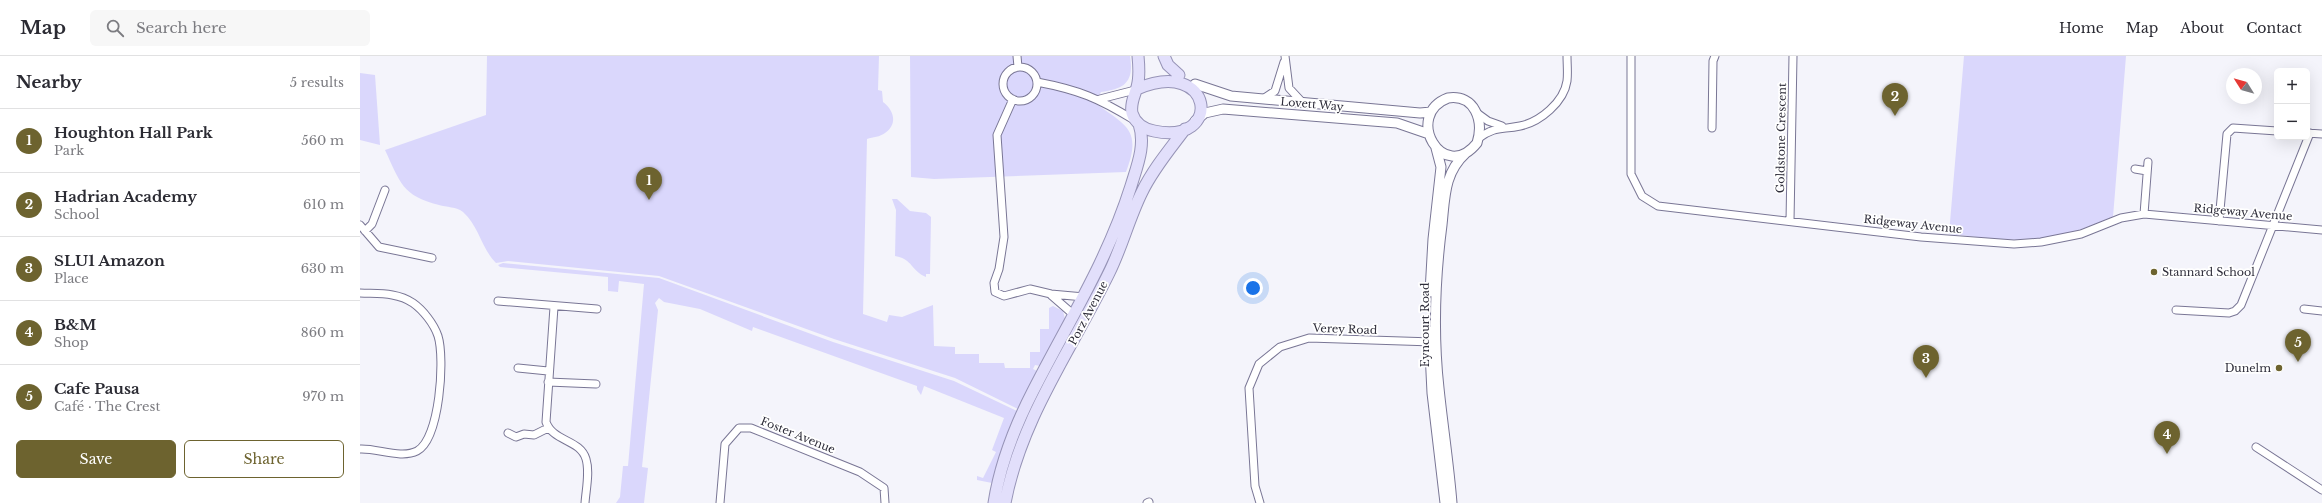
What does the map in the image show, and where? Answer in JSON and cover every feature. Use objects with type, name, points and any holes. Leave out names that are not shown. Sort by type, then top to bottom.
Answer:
[{"type":"main road","points":[[1138,56],[1139,74],[1132,112],[1137,122],[1147,130],[1171,133],[1185,130],[1194,121],[1202,105],[1199,91],[1194,84],[1179,75],[1168,65],[1164,56]]},
{"type":"main road","points":[[1136,89],[1163,77],[1179,75]]},
{"type":"main road","name":"Porz Avenue","points":[[994,503],[1006,456],[1020,420],[1111,243],[1125,204],[1142,146],[1142,134],[1137,122]]},
{"type":"main road","name":"Porz Avenue","points":[[1005,503],[1021,445],[1038,404],[1109,273],[1142,192],[1165,156],[1185,130]]},
{"type":"street","points":[[1017,56],[1018,67]]},
{"type":"street","points":[[1479,138],[1479,118],[1469,102],[1452,98],[1440,102],[1432,112],[1428,134],[1436,148],[1452,156],[1466,153],[1472,149],[1479,138],[1492,129],[1526,125],[1539,119],[1561,98],[1567,81],[1567,56]]},
{"type":"street","name":"Ridgeway Avenue","points":[[1631,56],[1632,174],[1642,196],[1658,206],[1921,237],[2014,244],[2041,242],[2081,234],[2121,218],[2144,214],[2322,230]]},
{"type":"street","points":[[1712,128],[1713,61],[1715,56]]},
{"type":"street","name":"Goldstone Crescent","points":[[1790,221],[1793,56]]},
{"type":"street","points":[[1263,99],[1275,91],[1285,57]]},
{"type":"street","points":[[1285,57],[1289,88],[1302,102]]},
{"type":"street","points":[[1018,67],[1029,69],[1036,77],[1036,88],[1030,97],[1025,100],[1013,99],[1006,92],[1004,81],[1009,72],[1018,67]]},
{"type":"street","points":[[1037,82],[1069,88],[1100,99],[1137,122]]},
{"type":"street","name":"Lovett Way","points":[[1194,84],[1231,96],[1420,113],[1432,112]]},
{"type":"street","points":[[1100,99],[1136,89]]},
{"type":"street","points":[[1013,99],[997,135],[1004,237],[999,269],[994,283],[995,292],[1004,296],[1030,289],[1051,294],[1084,296]]},
{"type":"street","name":"Lovett Way","points":[[1194,121],[1206,114],[1223,109],[1398,123],[1428,134]]},
{"type":"street","points":[[1477,113],[1488,121],[1506,127]]},
{"type":"street","points":[[2218,221],[2226,134],[2233,128],[2274,131]]},
{"type":"street","points":[[2310,133],[2322,134]]},
{"type":"street","points":[[2176,310],[2229,313],[2235,311],[2241,305],[2306,140]]},
{"type":"street","name":"Eyncourt Road","points":[[1436,148],[1442,167],[1433,239],[1432,393],[1445,503]]},
{"type":"street","name":"Eyncourt Road","points":[[1452,503],[1432,342],[1447,185],[1452,167],[1466,153]]},
{"type":"street","points":[[2144,214],[2148,162]]},
{"type":"street","points":[[2135,170],[2148,171]]},
{"type":"street","points":[[366,231],[372,224],[385,190]]},
{"type":"street","points":[[360,225],[380,248],[432,258]]},
{"type":"street","points":[[360,293],[398,295],[413,303],[423,312],[434,328],[441,349],[438,403],[425,444],[418,451],[410,454],[360,449]]},
{"type":"street","points":[[1051,294],[1074,315]]},
{"type":"street","points":[[498,301],[554,307],[597,309]]},
{"type":"street","points":[[554,307],[548,371],[546,415],[548,428],[561,439],[578,448],[585,454],[588,467],[585,503]]},
{"type":"street","points":[[2304,309],[2322,311]]},
{"type":"street","name":"Verey Road","points":[[1260,503],[1255,486],[1249,388],[1260,364],[1280,347],[1308,338],[1432,342]]},
{"type":"street","points":[[518,368],[548,371]]},
{"type":"street","points":[[548,382],[596,384]]},
{"type":"street","points":[[508,433],[516,437],[524,434],[534,435],[548,428]]},
{"type":"street","name":"Foster Avenue","points":[[720,503],[725,444],[739,428],[751,428],[860,472],[884,488],[885,503]]},
{"type":"street","points":[[2256,447],[2322,490]]},
{"type":"shaded area","points":[[487,56],[879,56],[878,90],[882,91],[883,102],[890,109],[893,121],[892,125],[885,133],[867,139],[863,314],[887,322],[889,315],[902,317],[933,305],[934,346],[955,347],[955,354],[979,354],[979,363],[1004,363],[1005,368],[1030,368],[1030,352],[1040,352],[1040,329],[1049,329],[1049,308],[1053,306],[1063,311],[1065,319],[1040,366],[1035,365],[1033,369],[1037,371],[1018,409],[955,378],[834,339],[659,276],[508,261],[496,263],[487,251],[473,224],[463,212],[455,208],[427,201],[410,192],[399,179],[385,150],[486,115]]},
{"type":"shaded area","points":[[910,56],[1130,56],[1131,72],[1129,78],[1117,89],[1101,92],[1095,103],[1123,124],[1132,138],[1131,158],[1126,172],[934,179],[911,177]]},
{"type":"shaded area","points":[[1964,56],[2126,56],[2113,217],[2088,227],[2054,237],[2021,240],[1949,234]]},
{"type":"shaded area","points":[[360,73],[375,75],[380,145],[360,140]]},
{"type":"shaded area","points":[[892,199],[897,199],[910,211],[926,213],[931,217],[930,274],[926,274],[926,277],[917,272],[909,262],[895,256],[896,210]]},
{"type":"shaded area","points":[[503,263],[659,278],[833,342],[954,381],[1017,411],[1001,451],[992,483],[977,480],[977,476],[983,478],[996,452],[992,450],[1004,418],[924,386],[921,395],[917,389],[917,386],[753,327],[752,331],[700,309],[664,302],[659,298],[655,303],[658,310],[642,467],[648,468],[644,503],[616,503],[620,497],[623,466],[628,466],[644,284],[619,281],[618,292],[608,291],[608,277],[500,267],[498,265]]},
{"type":"place","name":"Hadrian Academy","points":[[1895,116]]},
{"type":"place","name":"Houghton Hall Park","points":[[649,200]]},
{"type":"place","name":"Stannard School","points":[[2154,272]]},
{"type":"place","name":"Cafe Pausa","points":[[2298,362]]},
{"type":"place","name":"Dunelm","points":[[2279,368]]},
{"type":"place","name":"SLU1 Amazon","points":[[1926,378]]},
{"type":"place","name":"B&M","points":[[2167,454]]}]
